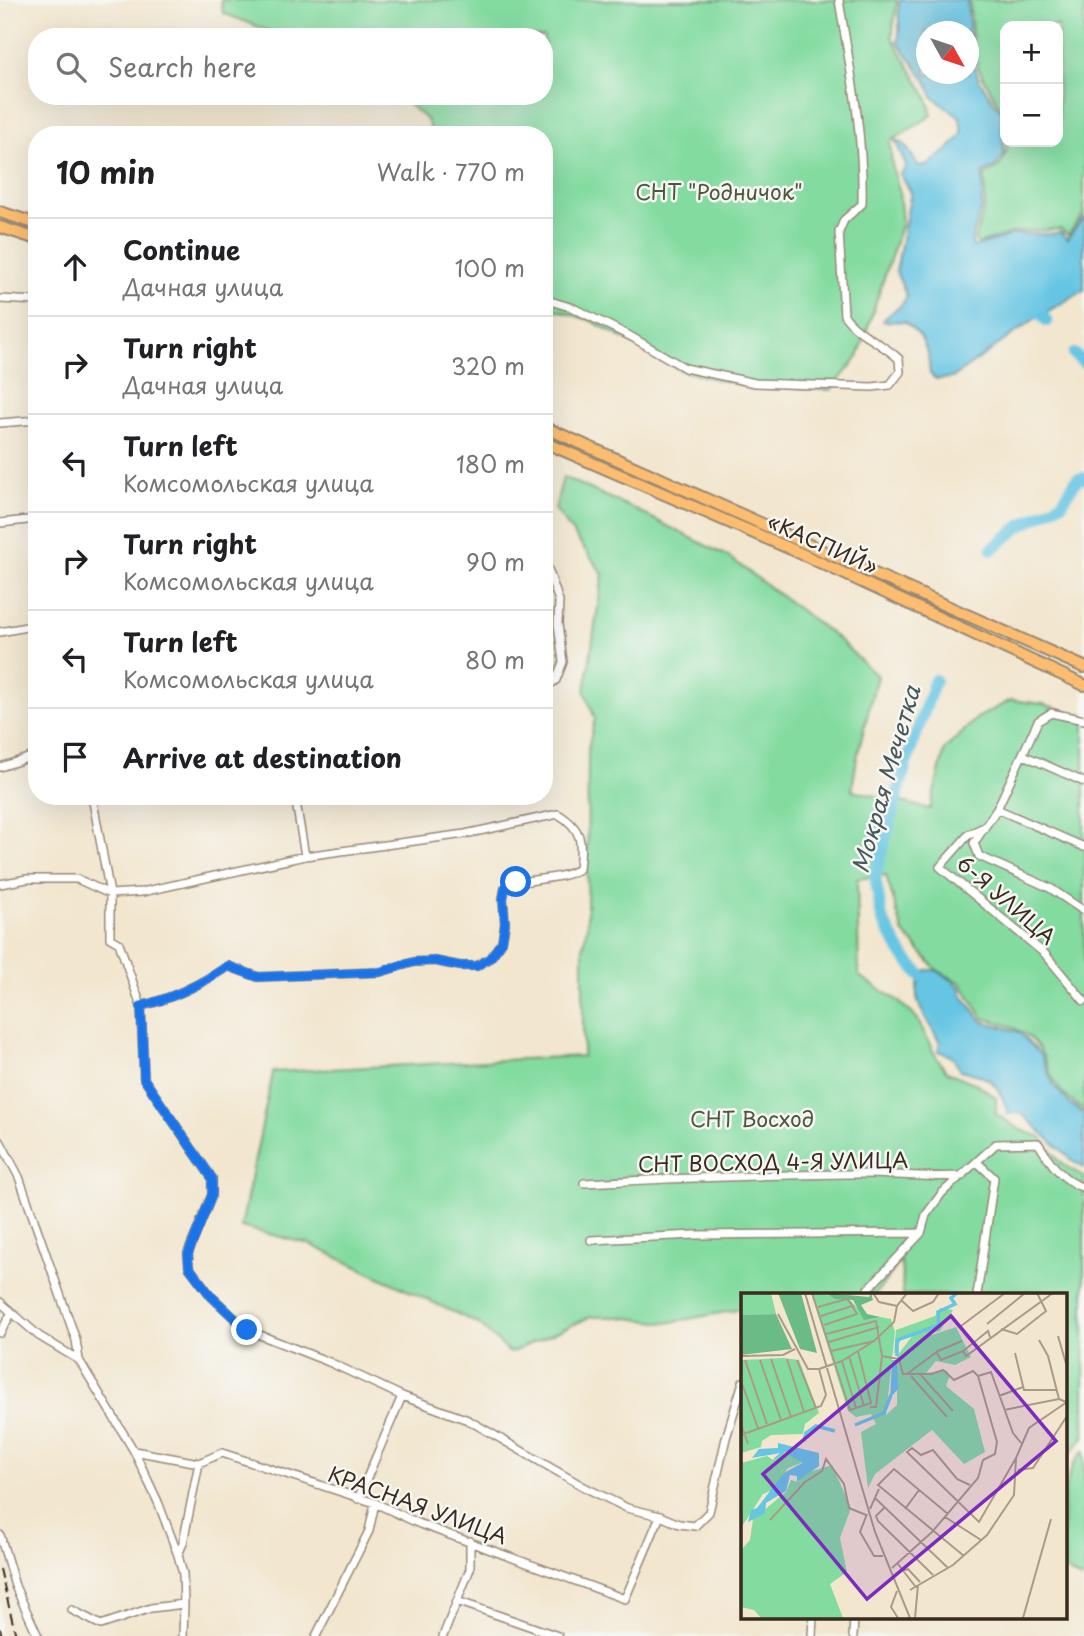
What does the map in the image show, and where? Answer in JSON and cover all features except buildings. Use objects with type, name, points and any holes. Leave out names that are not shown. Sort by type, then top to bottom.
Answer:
[{"type":"highway","points":[[0,212],[28,221]]},
{"type":"highway","points":[[0,227],[28,236]]},
{"type":"highway","name":"«КАСПИЙ»","points":[[553,431],[1084,667]]},
{"type":"highway","name":"«КАСПИЙ»","points":[[553,446],[803,555],[1084,685]]},
{"type":"street","points":[[553,302],[573,308],[630,336],[685,368],[755,383],[890,386],[900,372],[900,359],[887,347],[851,325],[844,315],[839,232],[844,220],[862,204],[863,178],[857,109],[839,0]]},
{"type":"street","points":[[0,299],[28,301]]},
{"type":"street","points":[[0,423],[28,421]]},
{"type":"street","points":[[0,523],[28,520]]},
{"type":"street","points":[[553,583],[559,601],[558,624],[563,662],[553,683]]},
{"type":"street","points":[[0,632],[28,627]]},
{"type":"street","points":[[1084,720],[1051,713],[1038,721],[997,809],[974,842],[979,856],[1050,888],[1084,911]]},
{"type":"street","points":[[1023,755],[1084,782]]},
{"type":"street","points":[[0,767],[28,758]]},
{"type":"street","points":[[94,805],[110,894],[110,938],[119,943],[141,1006],[144,1079],[212,1178],[212,1195],[188,1254],[189,1267],[211,1296],[247,1330],[329,1362],[402,1396],[468,1420],[586,1488],[627,1508],[679,1524],[695,1526],[709,1512],[726,1438],[741,1389]]},
{"type":"street","points":[[296,805],[304,856]]},
{"type":"street","points":[[997,809],[1084,847]]},
{"type":"street","points":[[0,884],[27,879],[76,879],[110,894],[142,892],[304,856],[465,834],[558,814],[570,821],[578,831],[582,847],[579,869],[568,875],[516,882],[505,888],[502,942],[490,958],[477,966],[435,961],[414,962],[380,972],[258,977],[228,966],[199,985],[167,1000],[141,1006]]},
{"type":"street","name":"6-Я УЛИЦА","points":[[982,828],[969,834],[940,867],[1045,954],[1084,1000]]},
{"type":"street","points":[[0,1141],[19,1177],[76,1340],[79,1360],[134,1451],[158,1502],[178,1555],[183,1574],[183,1636]]},
{"type":"street","points":[[867,1293],[922,1233],[926,1215],[942,1193],[996,1143],[1038,1143],[1052,1166],[1071,1184],[1084,1188]]},
{"type":"street","points":[[977,1162],[994,1178],[977,1293]]},
{"type":"street","name":"СНТ ВОСХОД 4-Я УЛИЦА","points":[[584,1183],[725,1176],[962,1176]]},
{"type":"street","points":[[591,1240],[695,1235],[922,1233]]},
{"type":"street","points":[[0,1302],[39,1336],[79,1360]]},
{"type":"street","points":[[0,1333],[11,1314]]},
{"type":"street","points":[[358,1499],[402,1396]]},
{"type":"street","name":"КРАСНАЯ УЛИЦА","points":[[134,1451],[199,1463],[222,1453],[375,1503],[420,1524],[625,1599],[660,1516]]},
{"type":"street","points":[[178,1555],[183,1543],[199,1463]]},
{"type":"street","points":[[316,1636],[369,1531],[375,1503]]},
{"type":"street","points":[[0,1535],[15,1586],[38,1636]]},
{"type":"street","points":[[443,1636],[470,1569],[470,1541]]},
{"type":"street","points":[[457,1601],[558,1636]]},
{"type":"street","points":[[72,1610],[101,1625],[151,1608],[184,1604]]},
{"type":"street","points":[[812,1636],[813,1618]]},
{"type":"street","points":[[853,1618],[853,1636]]},
{"type":"green space","name":"СНТ \"Родничок\"","points":[[221,0],[897,0],[892,37],[916,78],[916,84],[919,84],[927,97],[932,115],[890,142],[902,223],[858,357],[831,390],[736,384],[683,371],[590,320],[553,309],[553,126],[429,126],[427,120],[410,105],[553,105],[553,28],[262,28],[223,13]]},
{"type":"green space","points":[[969,0],[1084,0],[1084,213],[1068,235],[1061,229],[1014,232],[978,244],[975,239],[985,205],[985,175],[995,170],[1002,162],[1007,147],[1063,147],[1063,21],[1000,21],[1000,108],[979,69],[979,21],[971,21]]},
{"type":"green space","name":"СНТ Восход","points":[[563,477],[630,507],[729,557],[837,638],[877,676],[857,757],[852,790],[930,809],[945,749],[977,718],[1011,700],[1043,704],[1084,716],[1084,1111],[1059,1088],[1031,1039],[1015,1028],[983,1018],[961,983],[937,970],[903,932],[886,875],[857,879],[859,976],[897,1000],[917,1018],[935,1055],[947,1072],[977,1084],[996,1098],[996,1114],[1021,1130],[1041,1137],[1060,1162],[1084,1177],[1084,1437],[1066,1459],[1066,1293],[903,1293],[901,1260],[876,1293],[741,1293],[741,1309],[666,1323],[620,1317],[590,1317],[510,1353],[479,1324],[309,1244],[241,1227],[273,1072],[583,1056],[588,748],[595,719],[585,691],[603,574],[555,509]]},
{"type":"green space","points":[[1084,1451],[1084,1576],[1081,1580],[1066,1570],[1066,1486],[1075,1462]]},
{"type":"water","points":[[900,0],[967,0],[969,21],[916,21],[916,67],[898,42]]},
{"type":"water","points":[[979,80],[1000,111],[1000,147],[1003,147],[1004,155],[994,168],[983,173],[982,205],[972,238],[973,247],[1015,234],[1061,232],[1067,239],[1084,217],[1084,290],[1033,320],[952,378],[936,379],[930,374],[928,353],[920,336],[905,322],[883,321],[907,296],[896,272],[911,192],[900,174],[906,165],[895,140],[905,145],[918,165],[927,166],[962,135],[960,117],[934,98],[927,84],[979,84]]},
{"type":"water","points":[[926,970],[935,970],[961,988],[963,996],[982,1021],[1019,1032],[1041,1055],[1054,1086],[1070,1104],[1084,1114],[1084,1168],[1020,1112],[1008,1114],[997,1088],[986,1078],[960,1070],[953,1057],[938,1051],[940,1043],[917,998],[917,989]]},
{"type":"waterway","name":"Мокрая Мечетка","points":[[1032,303],[1047,321]]},
{"type":"waterway","name":"Мокрая Мечетка","points":[[1074,354],[1084,363]]},
{"type":"waterway","name":"Мокрая Мечетка","points":[[992,549],[1019,527],[1062,503],[1077,479],[1084,478]]},
{"type":"waterway","name":"Мокрая Мечетка","points":[[930,986],[902,954],[882,919],[875,876],[906,764],[935,680]]},
{"type":"railway","points":[[0,1569],[16,1636]]},
{"type":"railway","points":[[0,1628],[2,1636]]},
{"type":"route","points":[[247,1330],[211,1296],[189,1267],[188,1254],[212,1195],[212,1178],[144,1079],[141,1006],[167,1000],[199,985],[228,966],[258,977],[380,972],[414,962],[435,961],[477,966],[490,958],[502,942],[505,888],[516,882]]}]
